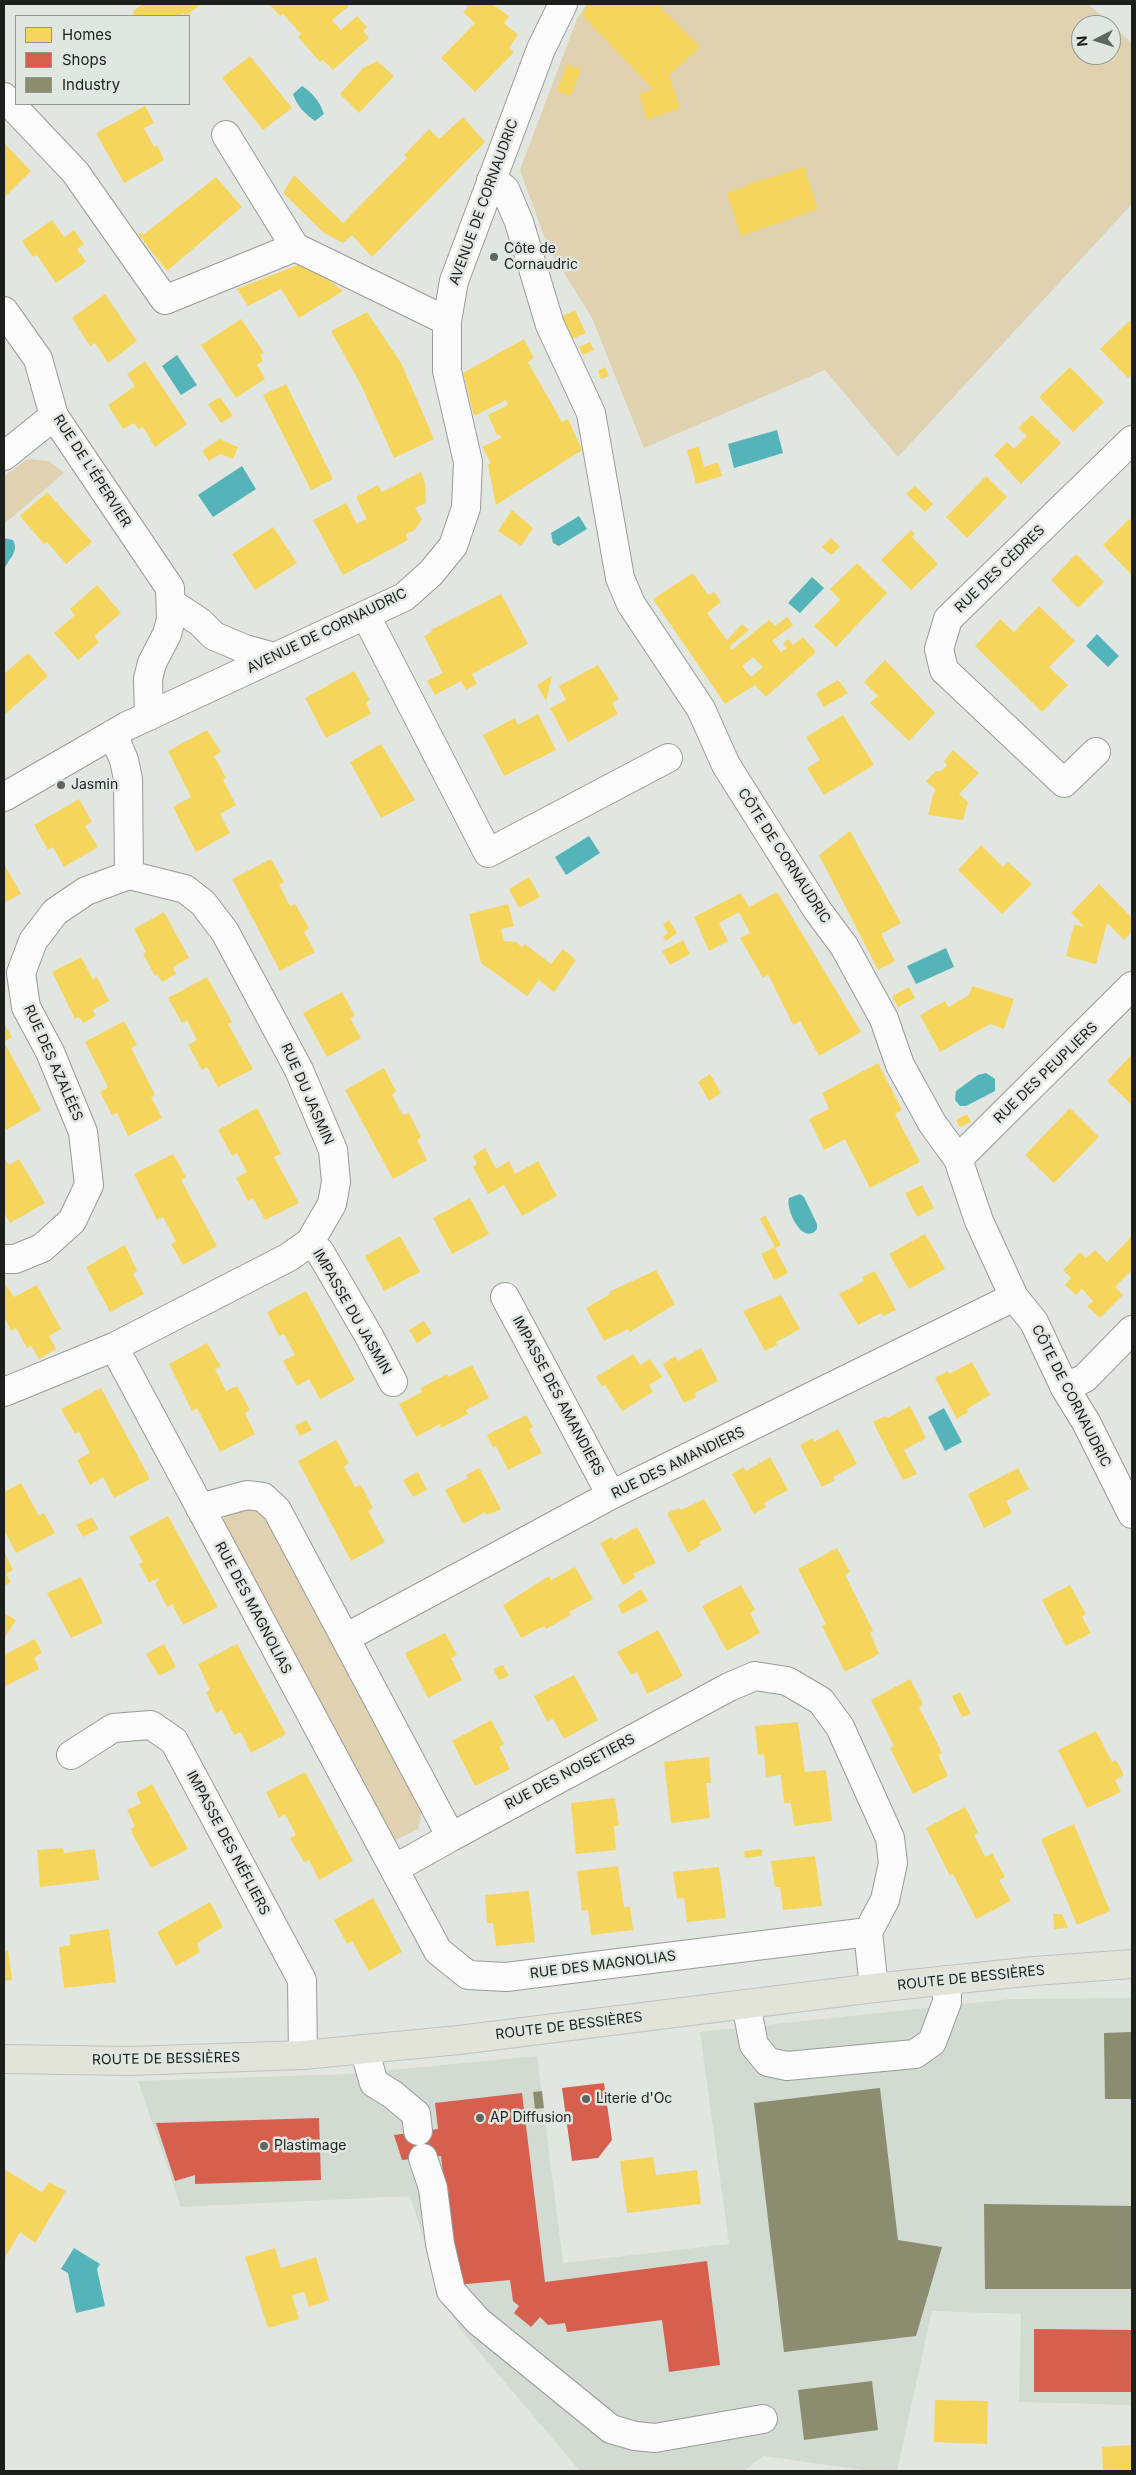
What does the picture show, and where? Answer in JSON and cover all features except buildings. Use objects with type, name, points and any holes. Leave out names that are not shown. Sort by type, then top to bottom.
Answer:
[{"type":"main road","name":"ROUTE DE BESSIÈRES","points":[[4,2059],[130,2061],[303,2055],[459,2040],[874,1988],[1132,1964]]},
{"type":"street","name":"AVENUE DE CORNAUDRIC","points":[[4,797],[113,734],[149,716],[404,597],[431,573],[453,546],[466,508],[468,462],[447,372],[447,322],[454,281],[541,49],[563,4]]},
{"type":"street","points":[[4,97],[75,172],[165,300],[295,247]]},
{"type":"street","points":[[226,135],[295,247],[447,322]]},
{"type":"street","name":"CÔTE DE CORNAUDRIC","points":[[491,180],[505,189],[520,222],[550,325],[591,413],[620,578],[631,604],[701,709],[726,765],[818,911],[844,946],[884,1019],[900,1065],[932,1123],[958,1159],[979,1221],[1014,1297],[1034,1322],[1065,1388],[1086,1422],[1132,1514]]},
{"type":"street","name":"RUE DE L'ÉPERVIER","points":[[4,310],[38,359],[54,416],[170,588],[171,619],[167,634],[152,662],[148,679],[149,716]]},
{"type":"street","points":[[4,456],[54,416]]},
{"type":"street","name":"RUE DES CÈDRES","points":[[1096,752],[1064,783],[944,670],[939,649],[948,619],[1132,440]]},
{"type":"street","points":[[171,603],[200,622],[214,636],[245,649],[274,657]]},
{"type":"street","points":[[366,616],[488,853],[668,758]]},
{"type":"street","points":[[113,734],[124,760],[128,779],[129,875]]},
{"type":"street","name":"RUE DU JASMIN","points":[[4,1392],[114,1347],[290,1257],[310,1242],[332,1204],[336,1182],[333,1150],[300,1070],[225,932],[203,902],[185,889],[129,875]]},
{"type":"street","name":"RUE DES AZALÉES","points":[[4,1259],[15,1259],[42,1248],[72,1221],[89,1186],[83,1132],[50,1052],[26,1007],[21,973],[33,941],[55,912],[86,891],[129,875]]},
{"type":"street","name":"RUE DES PEUPLIERS","points":[[958,1159],[1132,986]]},
{"type":"street","name":"IMPASSE DU JASMIN","points":[[310,1242],[320,1252],[369,1336],[393,1382]]},
{"type":"street","name":"IMPASSE DES AMANDIERS","points":[[505,1297],[611,1495]]},
{"type":"street","name":"RUE DES AMANDIERS","points":[[347,1637],[611,1495],[1014,1297]]},
{"type":"street","points":[[1065,1388],[1085,1378],[1132,1330]]},
{"type":"street","name":"RUE DES MAGNOLIAS","points":[[114,1347],[438,1951],[468,1975],[506,1977],[868,1932]]},
{"type":"street","points":[[200,1508],[247,1494],[263,1498],[278,1510],[347,1637],[451,1836],[394,1869]]},
{"type":"street","name":"RUE DES NOISETIERS","points":[[451,1836],[728,1687],[755,1676],[787,1681],[821,1701],[840,1727],[890,1838],[893,1863],[885,1900],[868,1932]]},
{"type":"street","name":"IMPASSE DES NÉFLIERS","points":[[71,1755],[113,1728],[151,1725],[174,1741],[302,1980],[303,2055]]},
{"type":"street","points":[[868,1932],[874,1988]]},
{"type":"street","points":[[746,2004],[754,2045],[768,2062],[787,2066],[915,2054],[932,2042],[947,2002],[947,1980]]},
{"type":"street","points":[[364,2049],[374,2083],[392,2094],[416,2114],[418,2132]]},
{"type":"street","points":[[423,2158],[433,2188],[440,2244],[451,2291],[478,2321],[611,2429],[635,2436],[655,2438],[725,2427],[763,2418]]},
{"type":"shaded area","points":[[587,4],[1088,4],[1100,15],[1071,15],[1071,65],[1121,65],[1121,33],[1132,43],[1132,204],[898,457],[825,370],[644,448],[592,318],[548,247],[520,170],[577,19]]},
{"type":"shaded area","points":[[28,459],[49,461],[64,473],[4,524],[4,476]]},
{"type":"shaded area","points":[[247,1505],[262,1510],[422,1811],[418,1829],[396,1840],[382,1829],[223,1539],[224,1517]]},
{"type":"shaded area","points":[[1132,1998],[1132,2405],[1019,2402],[1021,2314],[932,2311],[897,2471],[871,2471],[763,2456],[744,2471],[580,2471],[459,2328],[440,2291],[410,2196],[181,2207],[138,2081],[350,2074],[537,2056],[563,2263],[729,2244],[700,2032],[1011,1999]]},
{"type":"water","points":[[302,86],[316,98],[324,114],[315,121],[302,109],[293,94]]},
{"type":"water","points":[[177,355],[197,385],[181,395],[162,366]]},
{"type":"water","points":[[777,430],[783,453],[734,468],[728,444]]},
{"type":"water","points":[[242,466],[256,489],[213,517],[198,495]]},
{"type":"water","points":[[579,516],[587,529],[559,546],[553,543],[551,533]]},
{"type":"water","points":[[4,538],[13,540],[15,549],[4,571]]},
{"type":"water","points":[[812,577],[824,588],[800,613],[788,603]]},
{"type":"water","points":[[1097,634],[1119,656],[1108,667],[1086,646]]},
{"type":"water","points":[[589,836],[600,853],[566,875],[555,857]]},
{"type":"water","points":[[946,948],[954,967],[916,984],[907,966]]},
{"type":"water","points":[[986,1073],[995,1079],[995,1091],[966,1106],[960,1106],[955,1100],[956,1091],[978,1075]]},
{"type":"water","points":[[800,1194],[804,1197],[817,1224],[817,1229],[812,1233],[806,1233],[801,1230],[792,1217],[788,1203],[789,1198]]},
{"type":"water","points":[[944,1408],[962,1442],[945,1451],[928,1417]]},
{"type":"water","points":[[74,2248],[100,2264],[97,2269],[105,2306],[76,2313],[68,2273],[61,2269]]},
{"type":"place","name":"Côte de Cornaudric","points":[[494,257]]},
{"type":"place","name":"Jasmin","points":[[61,785]]},
{"type":"place","name":"Literie d'Oc","points":[[586,2099]]},
{"type":"place","name":"AP Diffusion","points":[[480,2118]]},
{"type":"place","name":"Plastimage","points":[[264,2146]]}]
